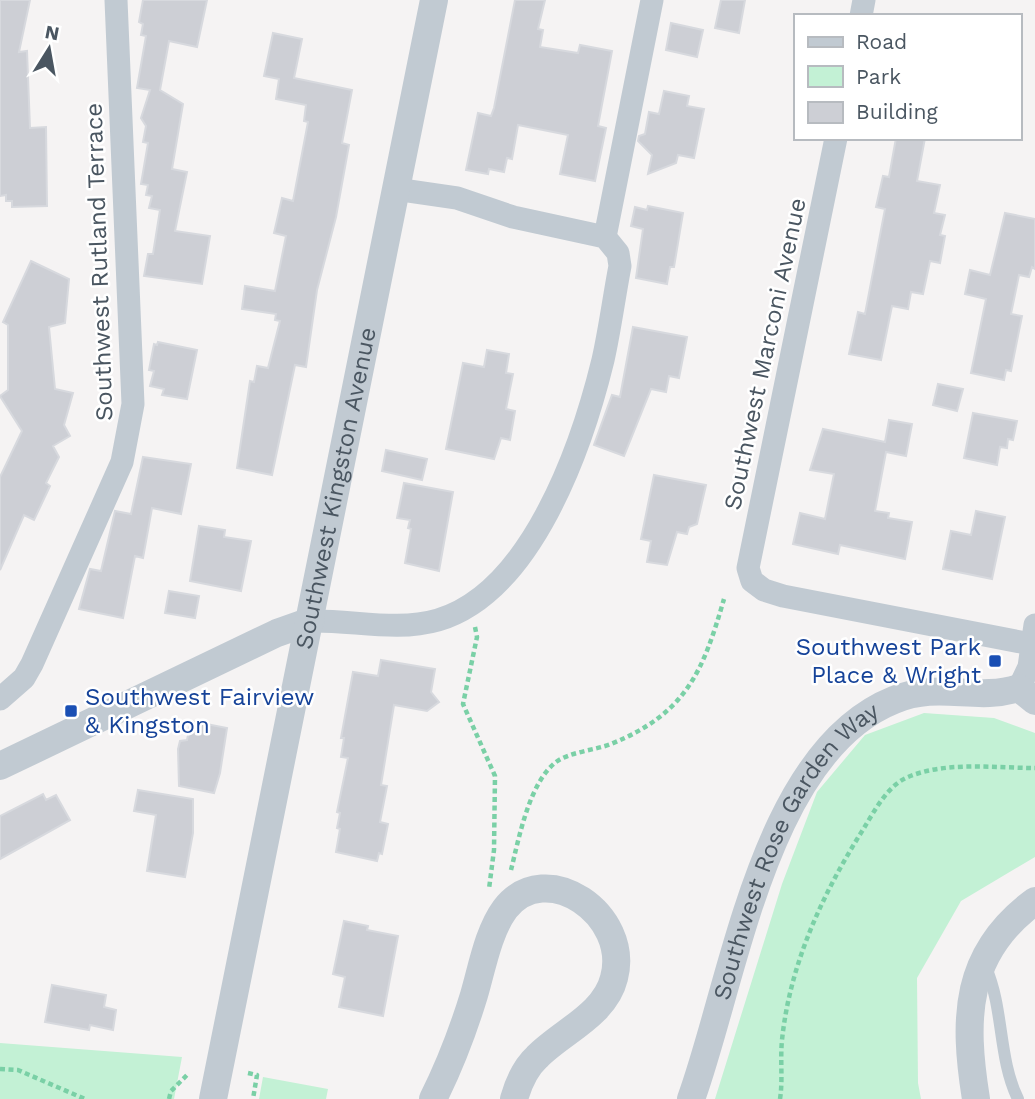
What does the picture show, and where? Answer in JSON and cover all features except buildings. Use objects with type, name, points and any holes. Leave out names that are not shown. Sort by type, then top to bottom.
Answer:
[{"type":"street","name":"Southwest Rutland Terrace","points":[[0,699],[24,678],[32,664],[122,462],[130,432],[133,404],[116,0]]},
{"type":"street","name":"Southwest Kingston Avenue","points":[[212,1099],[311,621],[434,0]]},
{"type":"street","points":[[604,237],[652,0]]},
{"type":"street","name":"Southwest Marconi Avenue","points":[[836,140],[748,568],[752,581],[764,590],[783,596],[1033,635]]},
{"type":"street","points":[[0,766],[277,633],[311,621],[398,626],[436,621],[469,605],[489,590],[518,559],[547,514],[569,463],[603,361],[620,266],[618,253],[604,237],[513,217],[457,198],[395,189]]},
{"type":"street","points":[[1027,695],[1025,681],[1033,635]]},
{"type":"street","name":"Southwest Rose Garden Way","points":[[691,1099],[758,877],[798,791],[838,737],[893,700],[935,689],[1027,695]]},
{"type":"street","points":[[433,1099],[458,1046],[483,960],[505,910],[521,895],[542,889],[562,891],[584,900],[600,915],[612,932],[616,946],[614,978],[603,1003],[535,1058],[514,1099]]},
{"type":"street","points":[[975,1099],[969,1020],[973,990],[982,959],[1005,926],[1035,901]]},
{"type":"lane","points":[[982,959],[993,985],[1007,1066],[1018,1099]]},
{"type":"path","points":[[511,873],[523,820],[544,775],[557,761],[621,740],[667,711],[693,684],[702,667],[724,599]]},
{"type":"path","points":[[477,637],[463,704],[495,776],[494,850],[486,907],[496,930]]},
{"type":"path","points":[[780,1099],[782,1041],[796,973],[814,918],[832,878],[879,804],[904,778],[922,771],[953,768],[1035,768]]},
{"type":"path","points":[[0,1069],[18,1070],[85,1099]]},
{"type":"path","points":[[248,1073],[257,1075],[253,1099]]},
{"type":"path","points":[[169,1099],[171,1091],[188,1074]]},
{"type":"green space","points":[[924,713],[994,718],[1035,733],[1035,857],[961,901],[917,978],[918,1083],[921,1099],[715,1099],[782,884],[817,792],[865,735]]},
{"type":"green space","points":[[0,1043],[182,1057],[174,1099],[0,1099]]},
{"type":"green space","points":[[263,1077],[328,1089],[326,1099],[259,1099]]},
{"type":"place","name":"Southwest Park Place & Wright","points":[[995,661]]},
{"type":"place","name":"Southwest Fairview & Kingston","points":[[71,711]]}]
